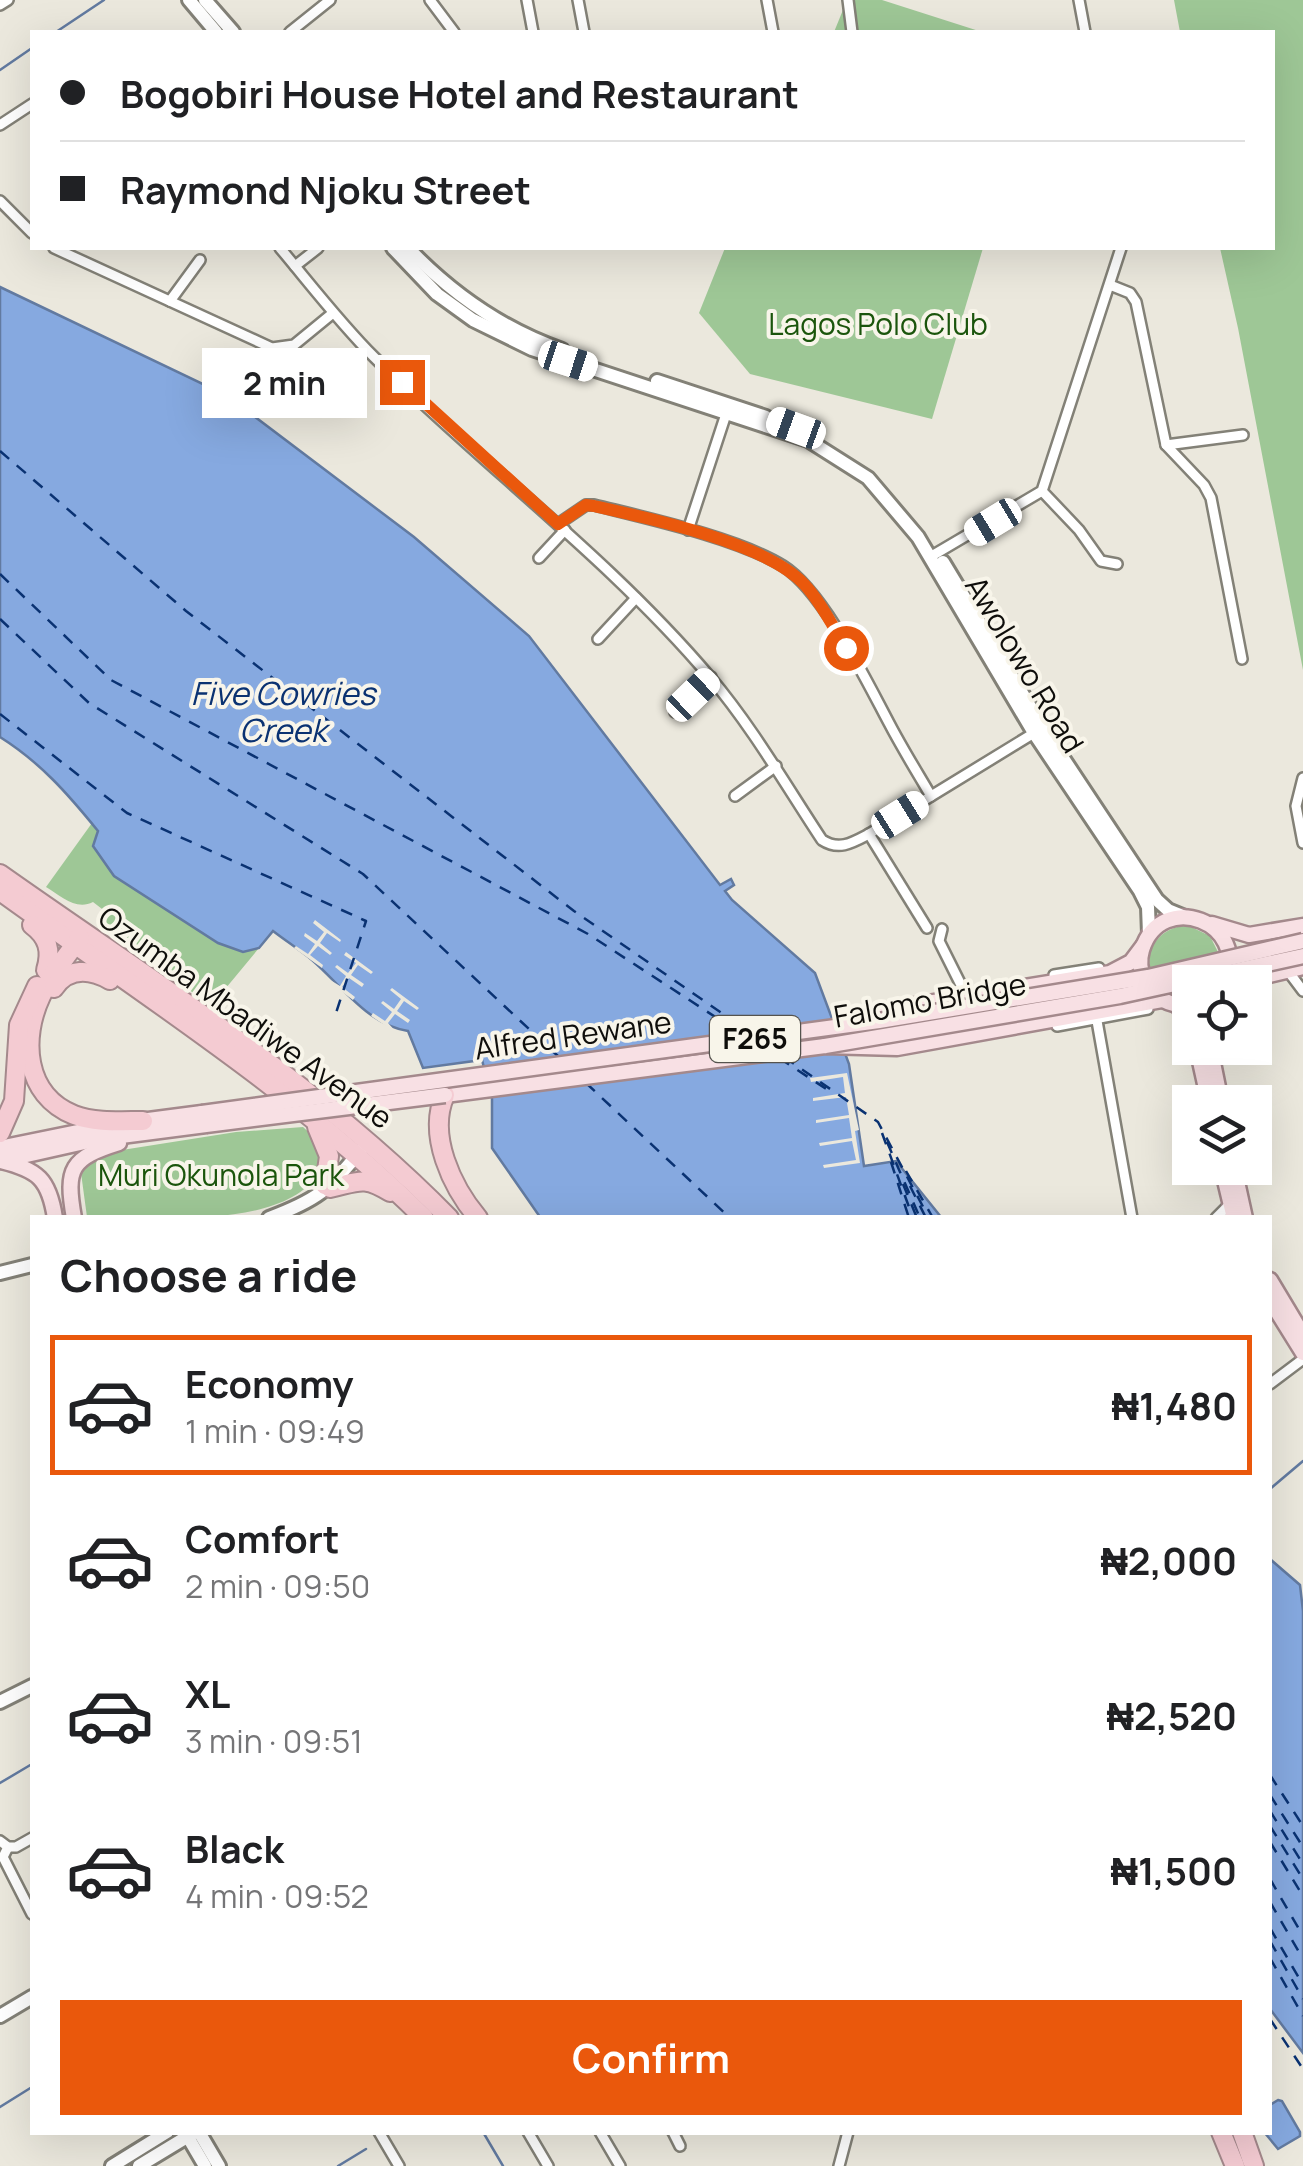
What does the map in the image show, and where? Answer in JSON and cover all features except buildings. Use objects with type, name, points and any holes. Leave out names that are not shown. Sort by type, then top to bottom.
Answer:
[{"type":"highway","name":"Ozumba Mbadiwe Avenue","points":[[0,874],[143,994],[304,1110],[360,1145],[445,1215]]},
{"type":"highway","name":"Ozumba Mbadiwe Avenue","points":[[0,892],[76,936],[292,1078],[360,1145],[420,1213]]},
{"type":"highway","points":[[0,900],[44,936],[49,951],[46,970]]},
{"type":"highway","points":[[0,1133],[14,1102],[19,1025],[24,1008],[46,970],[76,936]]},
{"type":"highway","points":[[76,936],[44,990],[29,1035],[29,1057],[36,1078],[51,1100],[75,1116],[150,1126]]},
{"type":"highway","points":[[36,1011],[59,980],[77,972],[96,974],[143,994]]},
{"type":"highway","points":[[445,1095],[438,1112],[443,1150],[455,1185],[476,1215]]},
{"type":"highway","points":[[304,1110],[327,1146],[325,1189],[366,1180],[420,1213]]},
{"type":"highway","points":[[1222,2135],[1235,2166]]},
{"type":"highway","points":[[1243,2135],[1254,2166]]},
{"type":"main road","points":[[189,0],[214,30]]},
{"type":"main road","points":[[206,0],[230,30]]},
{"type":"main road","name":"Awolowo Road","points":[[396,250],[437,294],[473,320],[532,349],[796,428],[856,460],[899,498],[1140,891],[1148,908],[1146,940]]},
{"type":"main road","name":"Awolowo Road","points":[[410,250],[460,296],[517,332],[728,409]]},
{"type":"main road","name":"Awolowo Road","points":[[1038,730],[1157,900],[1168,910],[1186,917]]},
{"type":"main road","points":[[823,1029],[891,1009],[1110,973],[1131,962],[1146,940],[1172,918],[1205,921],[1248,935],[1303,926]]},
{"type":"main road","points":[[1205,921],[1224,939],[1230,965]]},
{"type":"main road","points":[[1146,940],[1141,971],[1152,992],[1172,1002]]},
{"type":"main road","name":"Alfred Rewane","points":[[204,1119],[823,1029],[1148,977],[1303,941]]},
{"type":"main road","name":"Falomo Bridge","points":[[204,1119],[445,1095],[825,1046],[1120,996],[1303,956]]},
{"type":"main road","points":[[825,1046],[897,1048],[1117,1008],[1172,1004]]},
{"type":"main road","name":"F265","points":[[0,1161],[150,1126],[204,1119]]},
{"type":"main road","points":[[73,1215],[70,1177],[79,1161],[150,1126]]},
{"type":"main road","name":"F265","points":[[0,1148],[82,1129],[150,1126]]},
{"type":"main road","points":[[275,1215],[325,1189],[360,1145]]},
{"type":"main road","points":[[0,1161],[26,1168],[38,1176],[52,1196],[55,1215]]},
{"type":"main road","points":[[0,1272],[30,1265]]},
{"type":"main road","points":[[1272,1283],[1303,1336]]},
{"type":"main road","points":[[1272,1303],[1303,1356]]},
{"type":"main road","points":[[2,1698],[30,1687]]},
{"type":"main road","points":[[0,2016],[30,1998]]},
{"type":"main road","points":[[112,2166],[162,2135]]},
{"type":"main road","points":[[139,2166],[190,2135]]},
{"type":"main road","points":[[192,2135],[206,2166]]},
{"type":"main road","points":[[193,2135],[220,2166]]},
{"type":"street","points":[[0,6],[8,0]]},
{"type":"street","points":[[292,30],[330,0]]},
{"type":"street","points":[[430,0],[452,30]]},
{"type":"street","points":[[527,0],[533,30]]},
{"type":"street","points":[[578,0],[584,30]]},
{"type":"street","points":[[767,0],[773,30]]},
{"type":"street","points":[[848,0],[852,30]]},
{"type":"street","points":[[1079,0],[1085,30]]},
{"type":"street","points":[[0,125],[30,105]]},
{"type":"street","points":[[0,201],[30,231]]},
{"type":"street","points":[[58,250],[272,348],[294,345],[333,313]]},
{"type":"street","points":[[282,250],[333,313],[415,396],[562,527],[711,678],[776,766],[822,840],[844,846],[869,834],[1038,730]]},
{"type":"street","points":[[295,266],[315,250]]},
{"type":"street","points":[[934,555],[1042,492],[1120,250]]},
{"type":"street","points":[[170,301],[200,260]]},
{"type":"street","points":[[1110,285],[1130,293],[1136,302],[1166,445],[1208,491],[1242,659]]},
{"type":"street","points":[[688,530],[728,409]]},
{"type":"street","points":[[1166,445],[1243,435]]},
{"type":"street","points":[[1042,492],[1079,530],[1101,561],[1118,564]]},
{"type":"street","points":[[538,558],[562,527],[586,505],[688,530],[784,567],[806,585],[876,696],[930,796]]},
{"type":"street","points":[[598,639],[636,598]]},
{"type":"street","points":[[675,712],[711,678]]},
{"type":"street","points":[[736,796],[776,766]]},
{"type":"street","points":[[1303,778],[1296,806],[1303,843]]},
{"type":"street","points":[[869,834],[927,928]]},
{"type":"street","points":[[942,929],[940,941],[963,989]]},
{"type":"street","points":[[1054,975],[1131,962]]},
{"type":"street","points":[[1296,969],[1303,991]]},
{"type":"street","points":[[1058,1026],[1172,1005]]},
{"type":"street","points":[[1097,1021],[1131,1215]]},
{"type":"street","points":[[1272,1382],[1303,1356]]},
{"type":"street","points":[[30,1839],[16,1847],[4,1844],[3,1857],[30,1910]]},
{"type":"street","points":[[381,2135],[399,2166]]},
{"type":"street","points":[[530,2135],[548,2166]]},
{"type":"street","points":[[602,2135],[620,2166]]},
{"type":"street","points":[[674,2135],[680,2146]]},
{"type":"street","points":[[840,2166],[847,2135]]},
{"type":"green space","points":[[847,0],[882,0],[976,30],[835,30]]},
{"type":"green space","points":[[1174,0],[1303,0],[1303,670],[1220,250],[1275,250],[1275,30],[1180,30]]},
{"type":"green space","name":"Lagos Polo Club","points":[[724,250],[982,250],[932,419],[750,374],[699,313]]},
{"type":"green space","points":[[92,823],[243,952],[259,948],[211,1006],[112,933],[106,923],[106,912],[93,902],[75,904],[46,887]]},
{"type":"green space","points":[[1187,925],[1210,936],[1220,956],[1210,965],[1172,965],[1172,993],[1153,976],[1150,963],[1151,950],[1170,930]]},
{"type":"green space","name":"Muri Okunola Park","points":[[303,1127],[321,1148],[323,1160],[318,1173],[301,1192],[245,1212],[87,1215],[81,1173],[103,1153],[236,1132]]},
{"type":"water","name":"Five Cowries Creek","points":[[0,287],[226,395],[414,537],[529,636],[720,885],[731,879],[734,885],[725,891],[732,900],[815,973],[849,1064],[864,1166],[896,1161],[939,1215],[539,1215],[492,1148],[492,1099],[482,1060],[423,1068],[408,1031],[380,1021],[273,931],[259,948],[243,952],[218,943],[114,876],[93,846],[98,831],[87,817],[41,768],[0,737]]},
{"type":"water","points":[[1272,1561],[1300,1585],[1303,1611],[1303,2053],[1272,2012]]},
{"type":"water","points":[[1282,2101],[1300,2132],[1300,2136],[1278,2149],[1267,2135],[1272,2135],[1272,2104]]},
{"type":"pier","points":[[315,920],[341,940],[327,933],[320,943],[332,953],[318,946],[310,955],[322,968],[294,948],[308,954],[315,944],[305,933],[317,941],[324,932],[313,923]]},
{"type":"pier","points":[[346,952],[373,972],[358,965],[351,975],[364,984],[362,987],[349,978],[342,987],[355,997],[353,1000],[326,980],[340,986],[346,976],[335,967],[348,973],[356,963],[344,955]]},
{"type":"pier","points":[[392,988],[419,1008],[404,1001],[397,1011],[410,1020],[408,1023],[395,1014],[388,1023],[399,1035],[371,1016],[373,1013],[385,1021],[392,1012],[381,1003],[394,1009],[401,999]]},
{"type":"pier","points":[[847,1073],[859,1130],[855,1131],[860,1163],[824,1168],[823,1165],[856,1160],[852,1141],[820,1146],[819,1143],[852,1138],[849,1118],[816,1120],[849,1115],[846,1097],[813,1101],[845,1093],[843,1077],[811,1082],[810,1078]]},
{"type":"waterway","points":[[59,30],[104,0]]},
{"type":"waterway","points":[[0,70],[30,49]]},
{"type":"waterway","points":[[1272,1487],[1303,1461]]},
{"type":"waterway","points":[[0,1783],[30,1765]]},
{"type":"waterway","points":[[0,2107],[30,2088]]},
{"type":"waterway","points":[[485,2135],[503,2166]]},
{"type":"waterway","points":[[338,2166],[366,2149]]},
{"type":"ferry route","points":[[0,451],[186,611],[574,911],[749,1032]]},
{"type":"ferry route","points":[[0,574],[111,680],[588,934],[743,1035]]},
{"type":"ferry route","points":[[0,619],[89,703],[363,874],[559,1057]]},
{"type":"ferry route","points":[[0,714],[127,813],[366,921],[335,1016]]},
{"type":"ferry route","points":[[784,1057],[878,1122],[927,1215]]},
{"type":"ferry route","points":[[779,1058],[831,1092]]},
{"type":"ferry route","points":[[586,1083],[727,1215]]},
{"type":"ferry route","points":[[882,1133],[912,1215]]},
{"type":"ferry route","points":[[887,1142],[919,1215]]},
{"type":"ferry route","points":[[891,1162],[908,1215]]},
{"type":"ferry route","points":[[906,1171],[931,1215]]},
{"type":"ferry route","points":[[903,1184],[916,1215]]},
{"type":"ferry route","points":[[910,1186],[924,1215]]},
{"type":"ferry route","points":[[1272,1778],[1303,1826]]},
{"type":"ferry route","points":[[1272,1798],[1303,1847]]},
{"type":"ferry route","points":[[1272,1814],[1303,1864]]},
{"type":"ferry route","points":[[1272,1829],[1303,1879]]},
{"type":"ferry route","points":[[1272,1845],[1303,1896]]},
{"type":"ferry route","points":[[1272,1882],[1303,1936]]},
{"type":"ferry route","points":[[1272,1905],[1303,1959]]},
{"type":"ferry route","points":[[1272,1931],[1303,1985]]},
{"type":"ferry route","points":[[1272,1945],[1303,1999]]},
{"type":"ferry route","points":[[1272,1962],[1303,2016]]},
{"type":"ferry route","points":[[1272,2022],[1303,2069]]},
{"type":"route","points":[[402,382],[558,524],[586,505],[594,506],[688,530],[767,558],[806,585],[846,648]]}]
